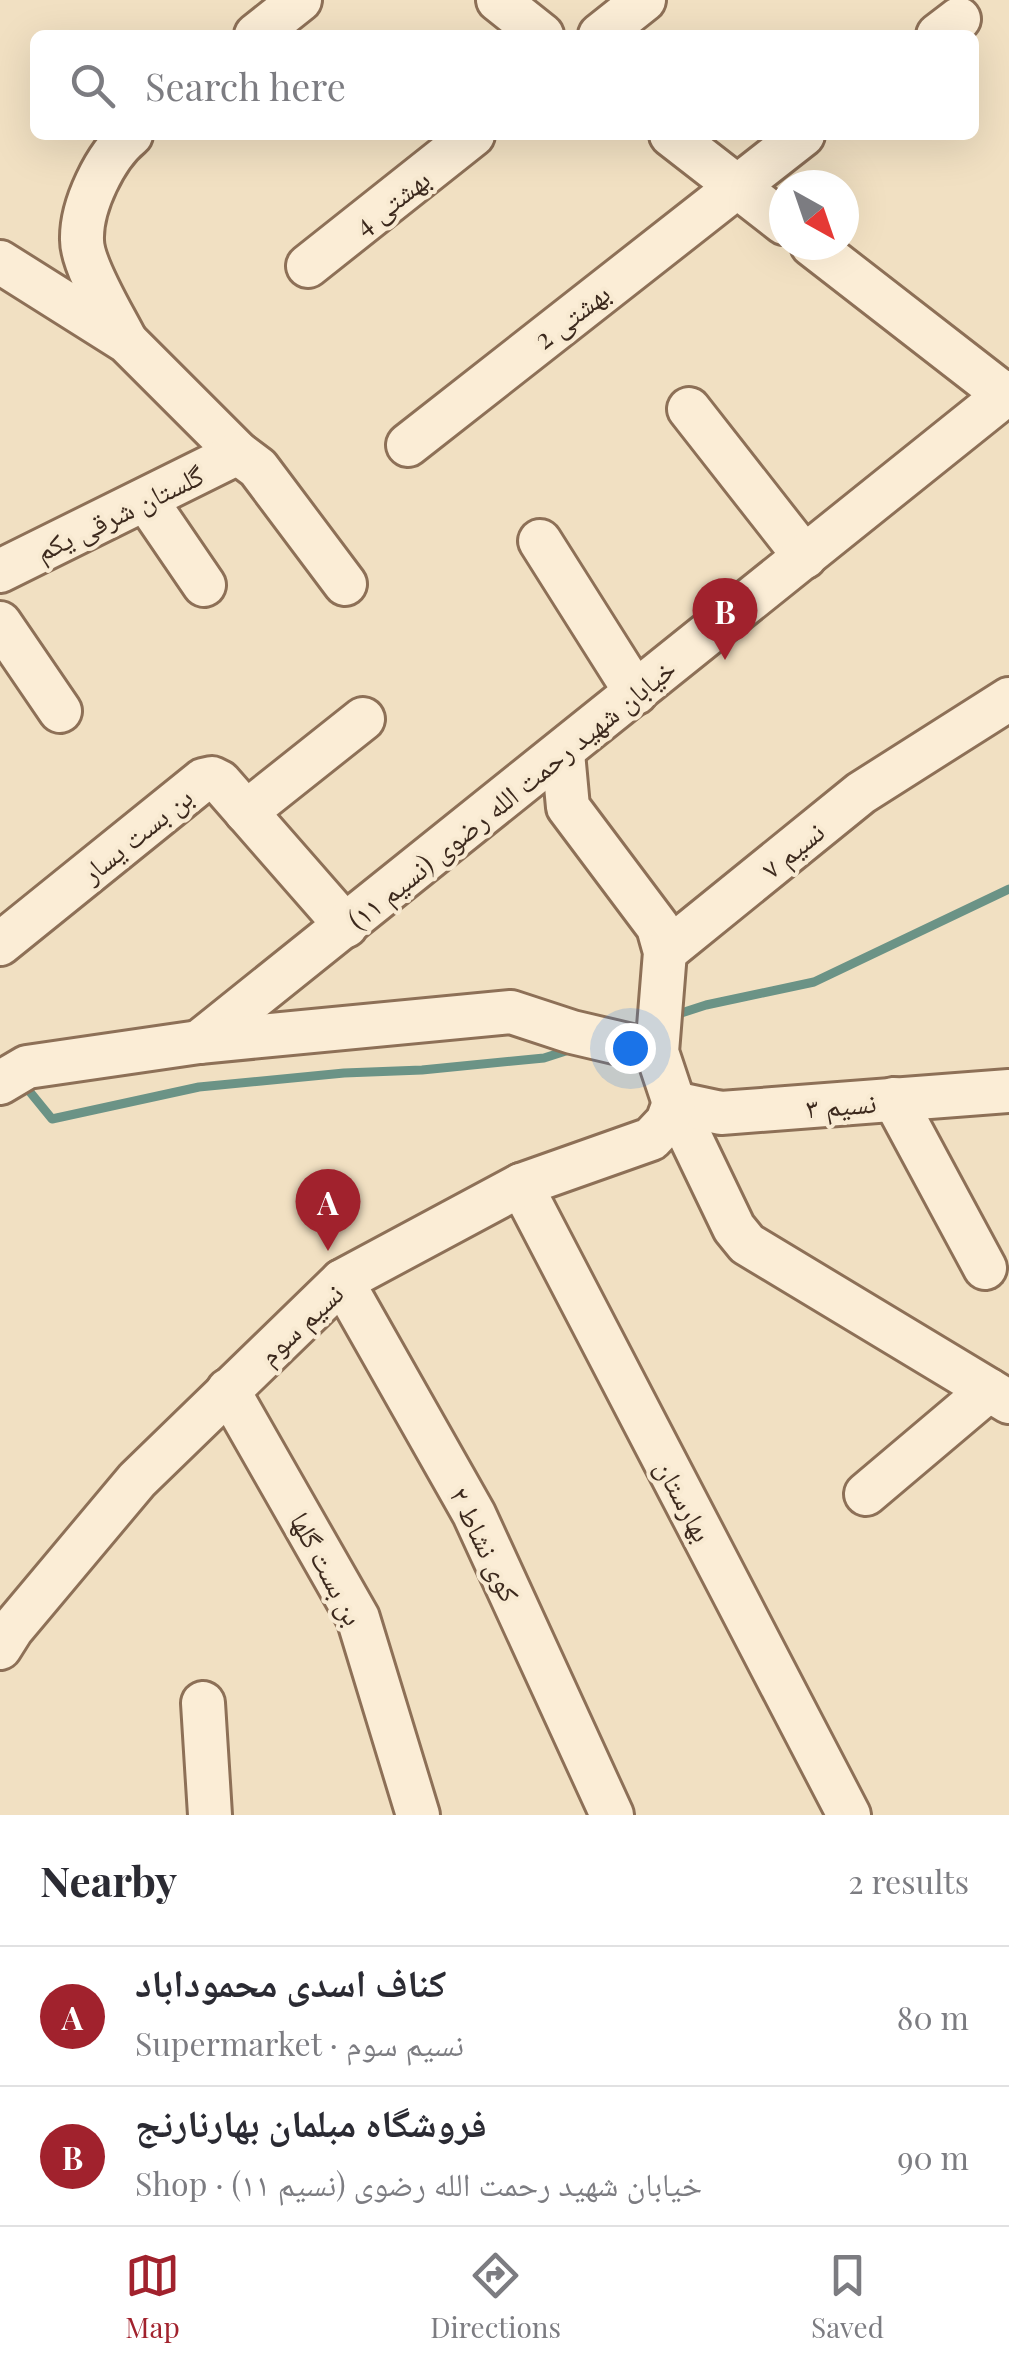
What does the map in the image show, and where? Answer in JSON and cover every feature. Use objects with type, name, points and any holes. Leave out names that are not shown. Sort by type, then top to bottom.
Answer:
[{"type":"street","points":[[262,30],[300,0]]},
{"type":"street","points":[[498,0],[536,30]]},
{"type":"street","points":[[606,30],[644,0]]},
{"type":"street","points":[[126,140],[99,179],[82,242],[96,283],[127,342]]},
{"type":"street","name":"بهشتی 4","points":[[308,266],[468,140]]},
{"type":"street","points":[[677,140],[769,211]]},
{"type":"street","name":"بهشتی 2","points":[[408,445],[795,140]]},
{"type":"street","points":[[832,260],[1008,395]]},
{"type":"street","points":[[0,262],[127,342],[258,468],[345,584]]},
{"type":"street","name":"خیابان شهید رحمت الله رضوی (نسیم ۱۱)","points":[[199,1042],[1008,395]]},
{"type":"street","points":[[689,409],[805,557]]},
{"type":"street","name":"گلستان شرقی یکم","points":[[0,571],[238,452]]},
{"type":"street","points":[[146,500],[204,585]]},
{"type":"street","points":[[540,542],[636,693]]},
{"type":"street","points":[[0,623],[60,711]]},
{"type":"street","name":"نسیم ۷","points":[[666,952],[861,793],[1009,699]]},
{"type":"street","points":[[246,812],[363,719]]},
{"type":"street","points":[[563,753],[568,807],[651,913],[666,952],[656,1052],[674,1103],[734,1228],[747,1244],[999,1396],[866,1494]]},
{"type":"street","name":"بن بست یسار","points":[[0,944],[203,780],[212,778],[220,782],[346,926]]},
{"type":"street","points":[[13,1075],[199,1042],[512,1012],[572,1032],[656,1052]]},
{"type":"street","name":"نسیم ۳","points":[[674,1103],[721,1113],[1009,1092]]},
{"type":"street","points":[[894,1099],[985,1268]]},
{"type":"street","name":"نسیم سوم","points":[[0,1648],[138,1480],[342,1281],[521,1185],[651,1139],[667,1122],[674,1103]]},
{"type":"street","name":"بهارستان","points":[[521,1185],[850,1815]]},
{"type":"street","name":"کوی نشاط ۲","points":[[342,1281],[474,1514],[612,1815]]},
{"type":"street","name":"بن بست گلها","points":[[228,1390],[358,1618],[418,1815]]},
{"type":"street","points":[[203,1703],[210,1815]]},
{"type":"waterway","points":[[672,1016],[814,982],[1009,889]]},
{"type":"waterway","points":[[21,1081],[52,1119],[199,1087],[544,1058],[572,1049]]},
{"type":"place","name":"فروشگاه مبلمان بهارنارنج","points":[[725,660]]},
{"type":"place","name":"کناف اسدی محموداباد","points":[[328,1251]]}]
